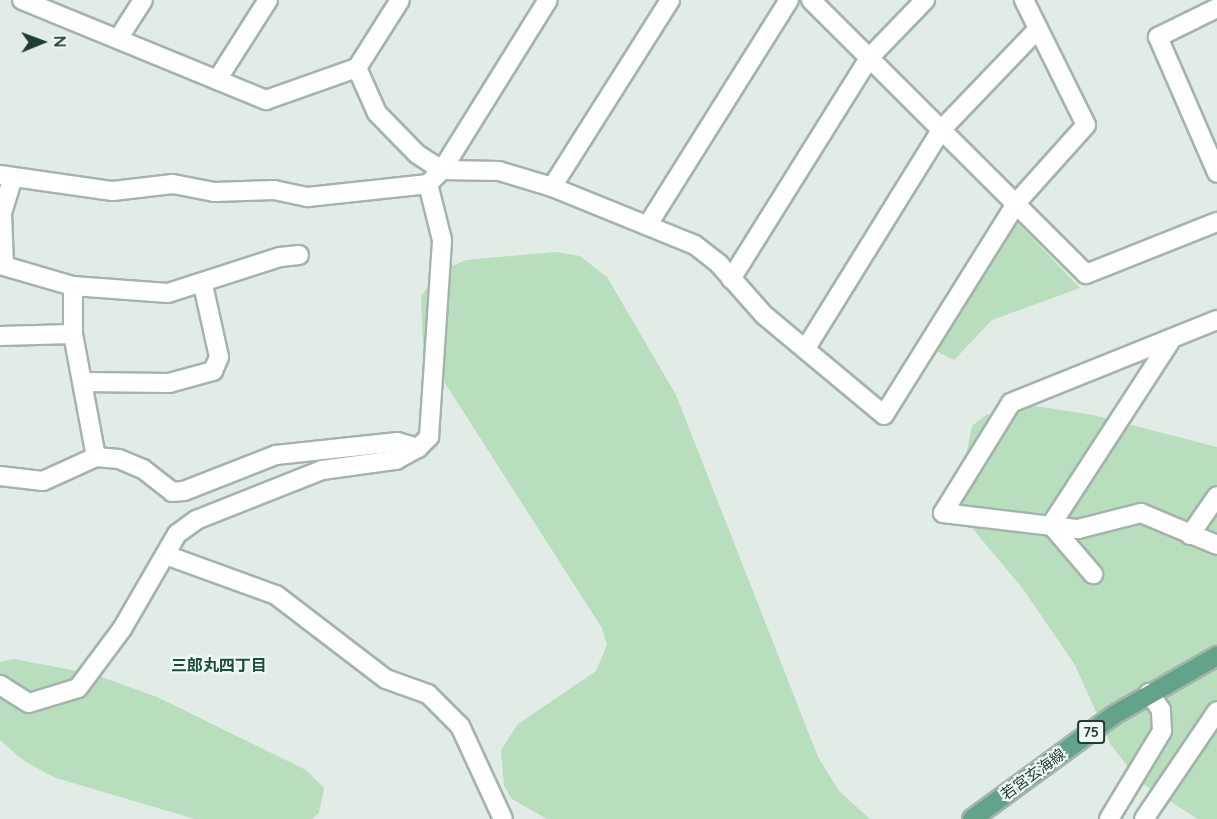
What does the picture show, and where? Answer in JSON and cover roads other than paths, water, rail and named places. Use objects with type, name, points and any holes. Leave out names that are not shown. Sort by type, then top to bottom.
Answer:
[{"type":"main road","name":"若宮玄海線","points":[[972,819],[1149,693],[1217,656]]},
{"type":"street","points":[[22,0],[266,100],[357,68],[400,0]]},
{"type":"street","points":[[118,39],[143,0]]},
{"type":"street","points":[[217,80],[268,0]]},
{"type":"street","points":[[299,255],[280,257],[203,285],[168,293],[73,286],[4,266],[2,213],[6,176],[113,191],[173,184],[214,192],[274,190],[308,198],[428,184],[442,170],[548,0]]},
{"type":"street","points":[[552,188],[670,0]]},
{"type":"street","points":[[649,223],[789,0]]},
{"type":"street","points":[[812,0],[1017,202],[1086,274],[1217,222]]},
{"type":"street","points":[[731,279],[869,58],[925,0]]},
{"type":"street","points":[[357,68],[377,113],[417,154],[442,170],[499,171],[552,188],[624,220],[649,223],[695,245],[765,315],[884,415],[1017,202],[1086,125],[1024,0]]},
{"type":"street","points":[[1217,8],[1158,37],[1217,173]]},
{"type":"street","points":[[806,348],[942,129],[1037,30]]},
{"type":"street","points":[[0,685],[29,703],[78,688],[122,629],[177,534],[196,520],[322,470],[396,460],[418,448],[429,436],[442,240],[428,184]]},
{"type":"street","points":[[83,382],[169,383],[213,371],[219,357],[203,285]]},
{"type":"street","points":[[73,286],[74,334],[96,457]]},
{"type":"street","points":[[1217,320],[1011,403],[943,513],[1078,529],[1141,513],[1217,545]]},
{"type":"street","points":[[0,336],[74,334]]},
{"type":"street","points":[[1051,525],[1172,340]]},
{"type":"street","points":[[0,476],[43,481],[96,457],[143,469],[178,492],[276,455],[397,442],[418,448]]},
{"type":"street","points":[[1190,535],[1217,496]]},
{"type":"street","points":[[1051,525],[1093,574]]},
{"type":"street","points":[[166,555],[276,594],[386,679],[428,694],[460,726],[503,819]]},
{"type":"street","points":[[1109,819],[1162,731],[1161,710],[1149,693]]},
{"type":"street","points":[[1144,819],[1217,711]]},
{"type":"district","name":"三郎丸四丁目","points":[[219,665]]}]
